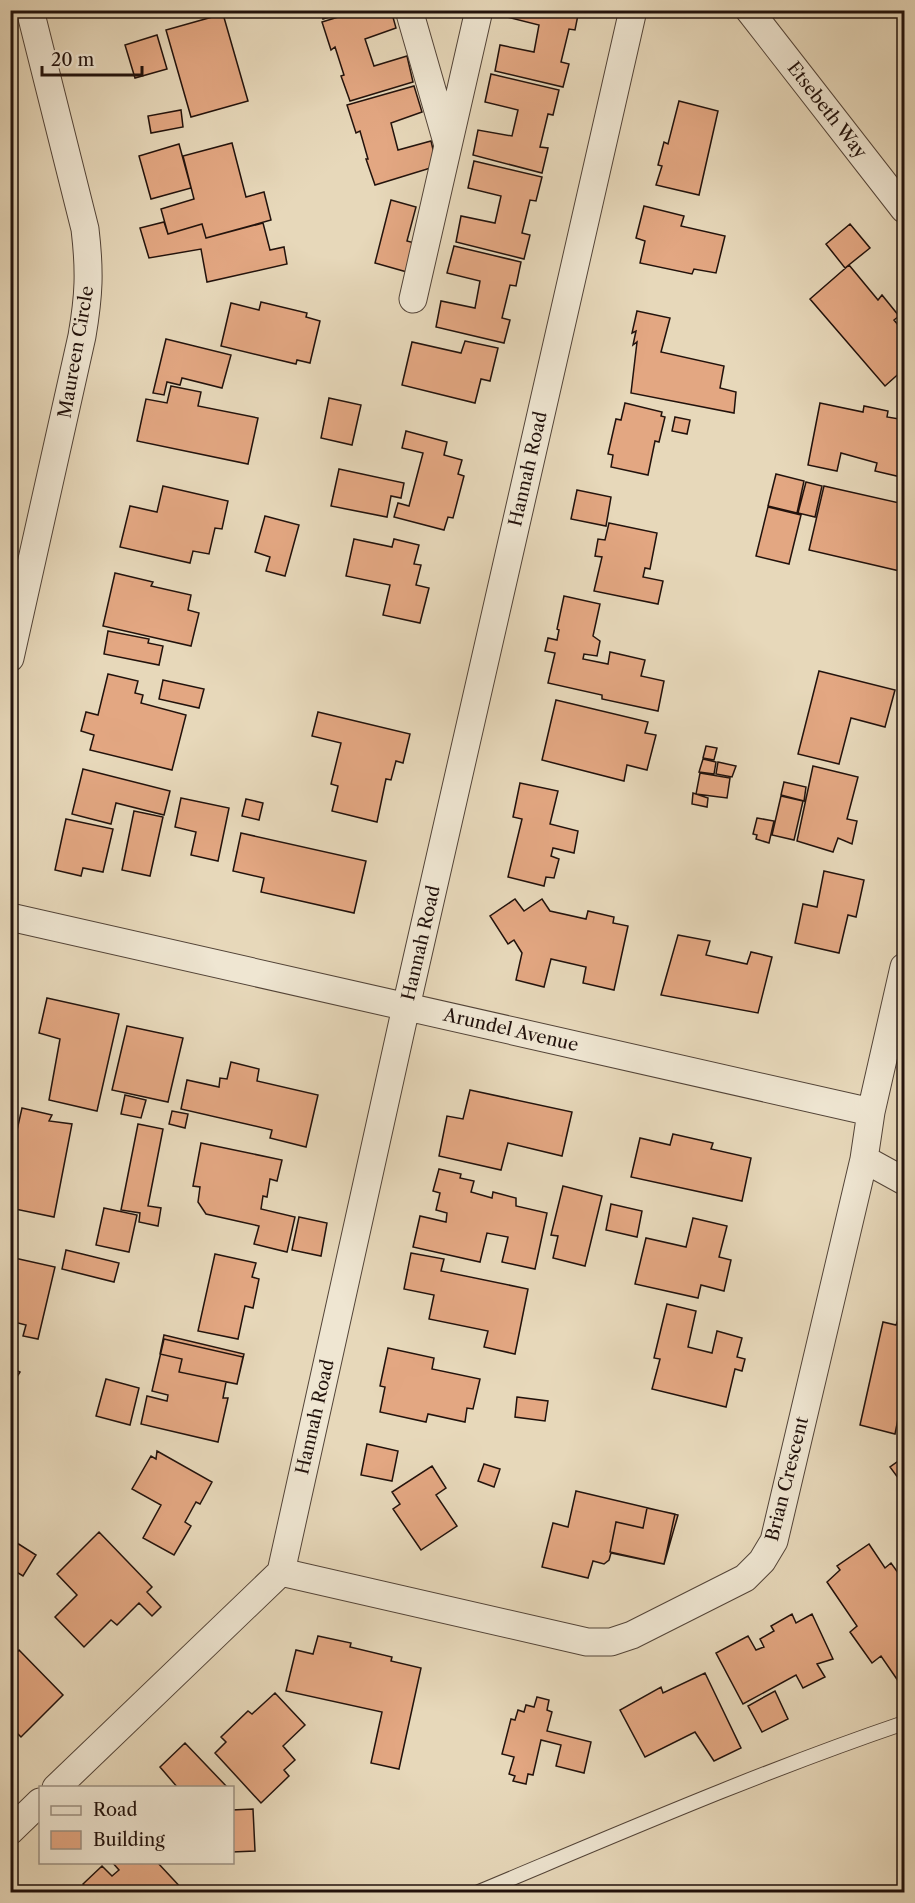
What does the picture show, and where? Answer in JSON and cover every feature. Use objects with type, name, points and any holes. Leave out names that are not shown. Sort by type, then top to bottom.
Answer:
[{"type":"street","name":"Maureen Circle","points":[[10,658],[89,296],[89,264],[85,229],[30,10]]},
{"type":"street","points":[[409,10],[448,145]]},
{"type":"street","points":[[413,299],[479,10]]},
{"type":"street","name":"Hannah Road","points":[[281,1572],[406,1007],[633,10]]},
{"type":"street","name":"Etsebeth Way","points":[[748,10],[904,209]]},
{"type":"street","name":"Arundel Avenue","points":[[10,917],[871,1112]]},
{"type":"street","name":"Brian Crescent","points":[[281,1572],[587,1642],[611,1642],[632,1635],[745,1578],[762,1561],[774,1541],[864,1159],[871,1112],[904,967]]},
{"type":"street","points":[[864,1159],[904,1181]]},
{"type":"street","points":[[58,1786],[281,1572]]},
{"type":"street","points":[[10,1831],[39,1803]]},
{"type":"lane","points":[[479,1893],[671,1811],[843,1744],[904,1723]]},
{"type":"building","points":[[320,10],[350,10],[323,19]]},
{"type":"building","points":[[361,10],[391,10],[396,28],[365,39],[374,66],[407,56],[413,82],[350,101],[341,76],[344,75],[335,47],[331,50],[322,22]]},
{"type":"building","points":[[509,10],[579,10],[575,30],[569,29],[561,62],[569,64],[563,87],[495,71],[500,45],[534,52],[539,25],[507,17]]},
{"type":"building","points":[[223,14],[248,101],[191,117],[166,30]]},
{"type":"building","points":[[157,35],[167,69],[135,78],[125,45]]},
{"type":"building","points":[[491,74],[559,90],[553,115],[548,114],[540,147],[548,148],[542,173],[473,155],[478,130],[512,136],[518,110],[485,102]]},
{"type":"building","points":[[414,86],[422,112],[391,123],[398,150],[431,141],[437,166],[375,185],[360,131],[356,133],[347,105]]},
{"type":"building","points":[[679,101],[718,111],[699,195],[656,185],[662,166],[658,165],[664,142],[668,144]]},
{"type":"building","points":[[181,110],[183,127],[151,133],[148,116]]},
{"type":"building","points":[[232,143],[246,197],[264,192],[271,220],[206,238],[202,224],[168,234],[161,209],[194,199],[183,156]]},
{"type":"building","points":[[179,144],[191,188],[151,199],[139,156]]},
{"type":"building","points":[[474,161],[542,177],[536,201],[530,200],[522,233],[530,235],[524,259],[456,242],[461,216],[495,223],[501,196],[468,188]]},
{"type":"building","points":[[391,200],[416,207],[407,241],[422,245],[414,274],[375,263]]},
{"type":"building","points":[[644,206],[684,216],[681,226],[725,236],[716,273],[694,269],[692,274],[640,263],[645,241],[636,238]]},
{"type":"building","points":[[164,222],[168,234],[202,224],[206,238],[263,223],[270,250],[284,247],[287,264],[207,282],[201,249],[149,258],[140,228]]},
{"type":"building","points":[[850,224],[870,248],[845,268],[826,244]]},
{"type":"building","points":[[454,246],[521,262],[516,286],[510,285],[502,318],[510,320],[504,343],[436,327],[441,301],[475,308],[480,281],[447,273]]},
{"type":"building","points":[[849,265],[878,300],[882,295],[899,316],[894,320],[904,332],[904,369],[885,386],[810,299]]},
{"type":"building","points":[[261,302],[307,313],[306,317],[320,321],[310,363],[297,360],[296,364],[221,346],[231,303],[259,310]]},
{"type":"building","points":[[637,311],[670,318],[661,352],[724,366],[720,388],[736,392],[734,413],[631,393],[637,342],[633,345],[636,331],[632,333]]},
{"type":"building","points":[[166,339],[231,355],[222,388],[182,378],[180,385],[167,382],[164,395],[153,393]]},
{"type":"building","points":[[465,341],[498,348],[490,381],[481,379],[475,403],[402,385],[412,342],[461,353]]},
{"type":"building","points":[[171,386],[201,392],[198,406],[258,418],[248,464],[137,441],[146,399],[167,403]]},
{"type":"building","points":[[329,398],[361,405],[352,445],[321,438]]},
{"type":"building","points":[[625,403],[662,412],[661,416],[665,417],[659,442],[655,441],[648,475],[611,467],[613,455],[608,454],[616,419],[621,420]]},
{"type":"building","points":[[820,403],[863,412],[864,406],[888,411],[887,417],[899,419],[904,416],[904,469],[901,477],[875,471],[877,463],[841,453],[837,471],[808,465]]},
{"type":"building","points":[[675,417],[690,420],[687,434],[672,431]]},
{"type":"building","points":[[406,431],[447,442],[444,455],[462,460],[458,474],[464,476],[453,518],[448,517],[444,530],[394,517],[398,503],[409,506],[423,453],[402,448]]},
{"type":"building","points":[[339,469],[404,483],[401,498],[391,496],[387,517],[331,506]]},
{"type":"building","points":[[776,474],[804,481],[797,513],[768,506]]},
{"type":"building","points":[[806,482],[822,486],[815,517],[798,513]]},
{"type":"building","points":[[163,486],[228,501],[222,529],[215,528],[209,554],[193,551],[190,563],[120,547],[130,506],[157,512]]},
{"type":"building","points":[[824,486],[904,504],[904,572],[809,550]]},
{"type":"building","points":[[577,490],[611,497],[606,526],[571,519]]},
{"type":"building","points":[[768,507],[801,515],[789,564],[756,556]]},
{"type":"building","points":[[265,516],[299,525],[285,576],[266,571],[270,557],[255,552]]},
{"type":"building","points":[[609,523],[657,533],[650,569],[645,568],[643,577],[663,581],[658,604],[594,591],[602,557],[595,556],[598,539],[605,540]]},
{"type":"building","points":[[354,539],[392,547],[394,539],[419,545],[414,564],[421,565],[416,585],[429,588],[420,623],[383,615],[390,585],[346,576]]},
{"type":"building","points":[[115,573],[153,582],[151,586],[191,595],[188,610],[199,613],[191,646],[103,626]]},
{"type":"building","points":[[564,596],[600,604],[593,636],[600,641],[597,656],[584,654],[583,659],[608,664],[610,652],[645,660],[641,676],[664,681],[658,711],[602,699],[602,695],[548,683],[555,653],[545,651],[548,638],[557,640]]},
{"type":"building","points":[[108,631],[149,639],[148,643],[163,646],[159,665],[104,654]]},
{"type":"building","points":[[819,671],[895,690],[885,727],[851,718],[839,764],[798,754]]},
{"type":"building","points":[[108,674],[138,681],[135,693],[143,695],[141,703],[186,715],[172,770],[90,750],[94,735],[81,731],[86,712],[98,715]]},
{"type":"building","points":[[163,680],[204,689],[199,708],[159,699]]},
{"type":"building","points":[[556,700],[648,722],[645,733],[656,735],[647,770],[627,765],[624,781],[542,760]]},
{"type":"building","points":[[318,712],[410,734],[403,763],[396,761],[391,780],[386,779],[377,822],[332,811],[338,786],[331,784],[341,743],[312,736]]},
{"type":"building","points":[[706,746],[717,748],[714,760],[703,758]]},
{"type":"building","points":[[703,759],[716,762],[714,774],[699,772]]},
{"type":"building","points":[[718,762],[736,766],[732,777],[716,774]]},
{"type":"building","points":[[813,766],[858,777],[847,819],[857,821],[852,844],[838,838],[833,852],[797,841]]},
{"type":"building","points":[[83,769],[170,791],[164,815],[116,803],[111,824],[72,814]]},
{"type":"building","points":[[700,773],[730,778],[727,798],[696,794]]},
{"type":"building","points":[[784,782],[806,787],[804,801],[781,795]]},
{"type":"building","points":[[520,783],[558,791],[550,824],[578,831],[574,853],[553,848],[551,856],[559,859],[554,878],[546,877],[544,886],[508,877],[522,819],[513,817]]},
{"type":"building","points":[[693,793],[708,798],[707,807],[692,804]]},
{"type":"building","points":[[781,796],[803,801],[794,840],[772,835]]},
{"type":"building","points":[[181,798],[229,808],[218,861],[191,855],[196,832],[175,827]]},
{"type":"building","points":[[246,799],[263,803],[259,820],[242,816]]},
{"type":"building","points":[[134,811],[163,817],[150,876],[122,870]]},
{"type":"building","points":[[757,818],[774,821],[769,843],[756,839],[757,835],[753,834]]},
{"type":"building","points":[[66,819],[113,829],[103,872],[83,868],[81,876],[55,870]]},
{"type":"building","points":[[241,833],[366,861],[354,913],[261,892],[264,878],[233,871]]},
{"type":"building","points":[[824,871],[864,880],[856,917],[848,915],[839,953],[795,943],[803,904],[817,907]]},
{"type":"building","points":[[515,899],[524,911],[542,899],[550,911],[586,919],[588,911],[614,917],[613,923],[628,926],[614,990],[583,983],[586,967],[551,959],[544,987],[516,980],[522,953],[514,940],[508,944],[490,916]]},
{"type":"building","points":[[678,935],[710,941],[706,955],[747,964],[751,952],[772,957],[758,1013],[661,995]]},
{"type":"building","points":[[47,998],[119,1014],[97,1111],[49,1100],[60,1039],[39,1033]]},
{"type":"building","points":[[127,1026],[183,1038],[168,1102],[112,1090]]},
{"type":"building","points":[[231,1062],[259,1069],[257,1081],[318,1095],[306,1147],[270,1138],[272,1130],[181,1109],[187,1080],[219,1087],[220,1078],[227,1079]]},
{"type":"building","points":[[470,1090],[572,1112],[562,1156],[508,1143],[501,1170],[439,1156],[447,1116],[463,1119]]},
{"type":"building","points":[[125,1095],[146,1100],[141,1118],[121,1114]]},
{"type":"building","points":[[22,1108],[52,1115],[49,1121],[72,1124],[54,1217],[10,1208],[10,1161]]},
{"type":"building","points":[[172,1111],[188,1114],[185,1128],[169,1124]]},
{"type":"building","points":[[138,1124],[163,1129],[148,1206],[161,1208],[158,1226],[139,1222],[140,1213],[121,1210]]},
{"type":"building","points":[[673,1134],[713,1143],[711,1149],[751,1158],[742,1201],[631,1177],[640,1138],[670,1145]]},
{"type":"building","points":[[201,1143],[282,1160],[277,1181],[270,1179],[267,1197],[263,1196],[261,1209],[295,1217],[287,1252],[254,1244],[259,1226],[206,1214],[198,1202],[200,1187],[193,1186]]},
{"type":"building","points":[[439,1169],[461,1174],[460,1178],[474,1181],[471,1192],[492,1198],[493,1192],[516,1198],[516,1206],[547,1213],[535,1269],[502,1262],[508,1237],[487,1233],[480,1262],[413,1247],[420,1216],[446,1222],[447,1213],[436,1210],[440,1193],[433,1191]]},
{"type":"building","points":[[563,1186],[602,1196],[585,1266],[553,1258],[558,1236],[551,1235]]},
{"type":"building","points":[[611,1204],[642,1211],[637,1237],[606,1230]]},
{"type":"building","points":[[104,1208],[137,1215],[129,1252],[96,1245]]},
{"type":"building","points":[[299,1217],[327,1223],[321,1256],[292,1250]]},
{"type":"building","points":[[693,1218],[727,1226],[719,1257],[731,1260],[724,1291],[701,1285],[698,1298],[635,1284],[646,1238],[686,1247]]},
{"type":"building","points":[[66,1250],[119,1263],[114,1282],[62,1269]]},
{"type":"building","points":[[411,1253],[444,1259],[441,1271],[528,1289],[515,1354],[484,1347],[488,1331],[429,1319],[434,1295],[404,1289]]},
{"type":"building","points":[[215,1254],[256,1263],[252,1277],[259,1279],[253,1308],[245,1306],[238,1339],[198,1331]]},
{"type":"building","points":[[10,1257],[55,1267],[38,1339],[23,1336],[26,1325],[14,1322],[16,1312],[10,1311]]},
{"type":"building","points":[[667,1304],[696,1311],[688,1347],[712,1353],[717,1331],[742,1338],[737,1357],[745,1359],[742,1371],[735,1369],[726,1407],[652,1389],[660,1359],[654,1358]]},
{"type":"building","points":[[898,1320],[904,1322],[904,1421],[898,1419],[895,1434],[860,1425],[883,1322],[896,1325]]},
{"type":"building","points":[[164,1335],[244,1354],[237,1384],[179,1372],[182,1359],[160,1354]]},
{"type":"building","points":[[164,1339],[243,1357],[237,1384],[226,1382],[223,1398],[228,1398],[218,1442],[141,1424],[147,1396],[167,1401],[168,1395],[152,1391]]},
{"type":"building","points":[[388,1348],[434,1358],[432,1369],[480,1379],[473,1409],[467,1408],[465,1422],[428,1414],[426,1422],[380,1412],[385,1387],[380,1386]]},
{"type":"building","points":[[10,1367],[20,1372],[10,1388]]},
{"type":"building","points":[[106,1379],[139,1388],[130,1425],[96,1416]]},
{"type":"building","points":[[517,1397],[548,1401],[545,1421],[515,1417]]},
{"type":"building","points":[[367,1444],[398,1451],[392,1481],[361,1475]]},
{"type":"building","points":[[157,1451],[212,1482],[200,1504],[196,1502],[185,1522],[191,1526],[174,1555],[143,1538],[161,1505],[132,1489],[151,1456],[156,1459]]},
{"type":"building","points":[[904,1457],[904,1486],[890,1467]]},
{"type":"building","points":[[484,1464],[500,1469],[494,1487],[478,1481]]},
{"type":"building","points":[[432,1466],[446,1488],[436,1495],[457,1526],[421,1550],[393,1509],[400,1504],[392,1492]]},
{"type":"building","points":[[576,1491],[678,1515],[664,1564],[611,1553],[609,1560],[604,1564],[593,1561],[588,1578],[542,1567],[553,1523],[568,1527]]},
{"type":"building","points":[[647,1508],[675,1514],[664,1564],[610,1552],[616,1522],[643,1528]]},
{"type":"building","points":[[99,1532],[152,1587],[147,1592],[161,1607],[152,1616],[139,1603],[117,1625],[111,1620],[84,1647],[55,1617],[77,1595],[57,1574]]},
{"type":"building","points":[[17,1543],[36,1555],[23,1576],[10,1568],[10,1552]]},
{"type":"building","points":[[869,1544],[885,1568],[891,1563],[904,1581],[903,1688],[881,1656],[872,1663],[850,1632],[857,1626],[827,1582],[840,1570],[837,1566]]},
{"type":"building","points":[[792,1614],[796,1623],[812,1614],[833,1659],[817,1664],[825,1677],[803,1688],[796,1675],[743,1704],[716,1653],[748,1636],[756,1650],[764,1647],[760,1639],[774,1631],[771,1626]]},
{"type":"building","points":[[318,1636],[351,1643],[350,1647],[392,1657],[391,1661],[421,1668],[399,1769],[371,1763],[382,1712],[286,1691],[296,1650],[313,1654]]},
{"type":"building","points":[[19,1650],[63,1695],[21,1737],[10,1726],[10,1653],[14,1656]]},
{"type":"building","points":[[705,1673],[741,1748],[714,1761],[695,1732],[645,1757],[620,1710],[661,1687],[663,1693]]},
{"type":"building","points":[[775,1691],[788,1719],[762,1732],[748,1706]]},
{"type":"building","points":[[275,1693],[305,1725],[283,1746],[295,1760],[284,1770],[289,1776],[261,1803],[215,1753],[226,1742],[221,1737],[248,1711],[252,1714]]},
{"type":"building","points":[[537,1697],[549,1700],[547,1710],[552,1712],[547,1731],[591,1742],[584,1773],[556,1766],[561,1745],[541,1740],[533,1775],[528,1774],[526,1784],[513,1781],[515,1776],[509,1774],[514,1757],[502,1754],[511,1719],[515,1720],[518,1710],[524,1712],[526,1705],[534,1707]]},
{"type":"building","points":[[185,1743],[226,1786],[176,1786],[160,1767]]},
{"type":"building","points":[[253,1809],[255,1851],[234,1852],[234,1810]]},
{"type":"building","points":[[114,1864],[159,1864],[185,1892],[90,1892],[83,1884],[102,1866],[112,1876],[119,1870]]}]
